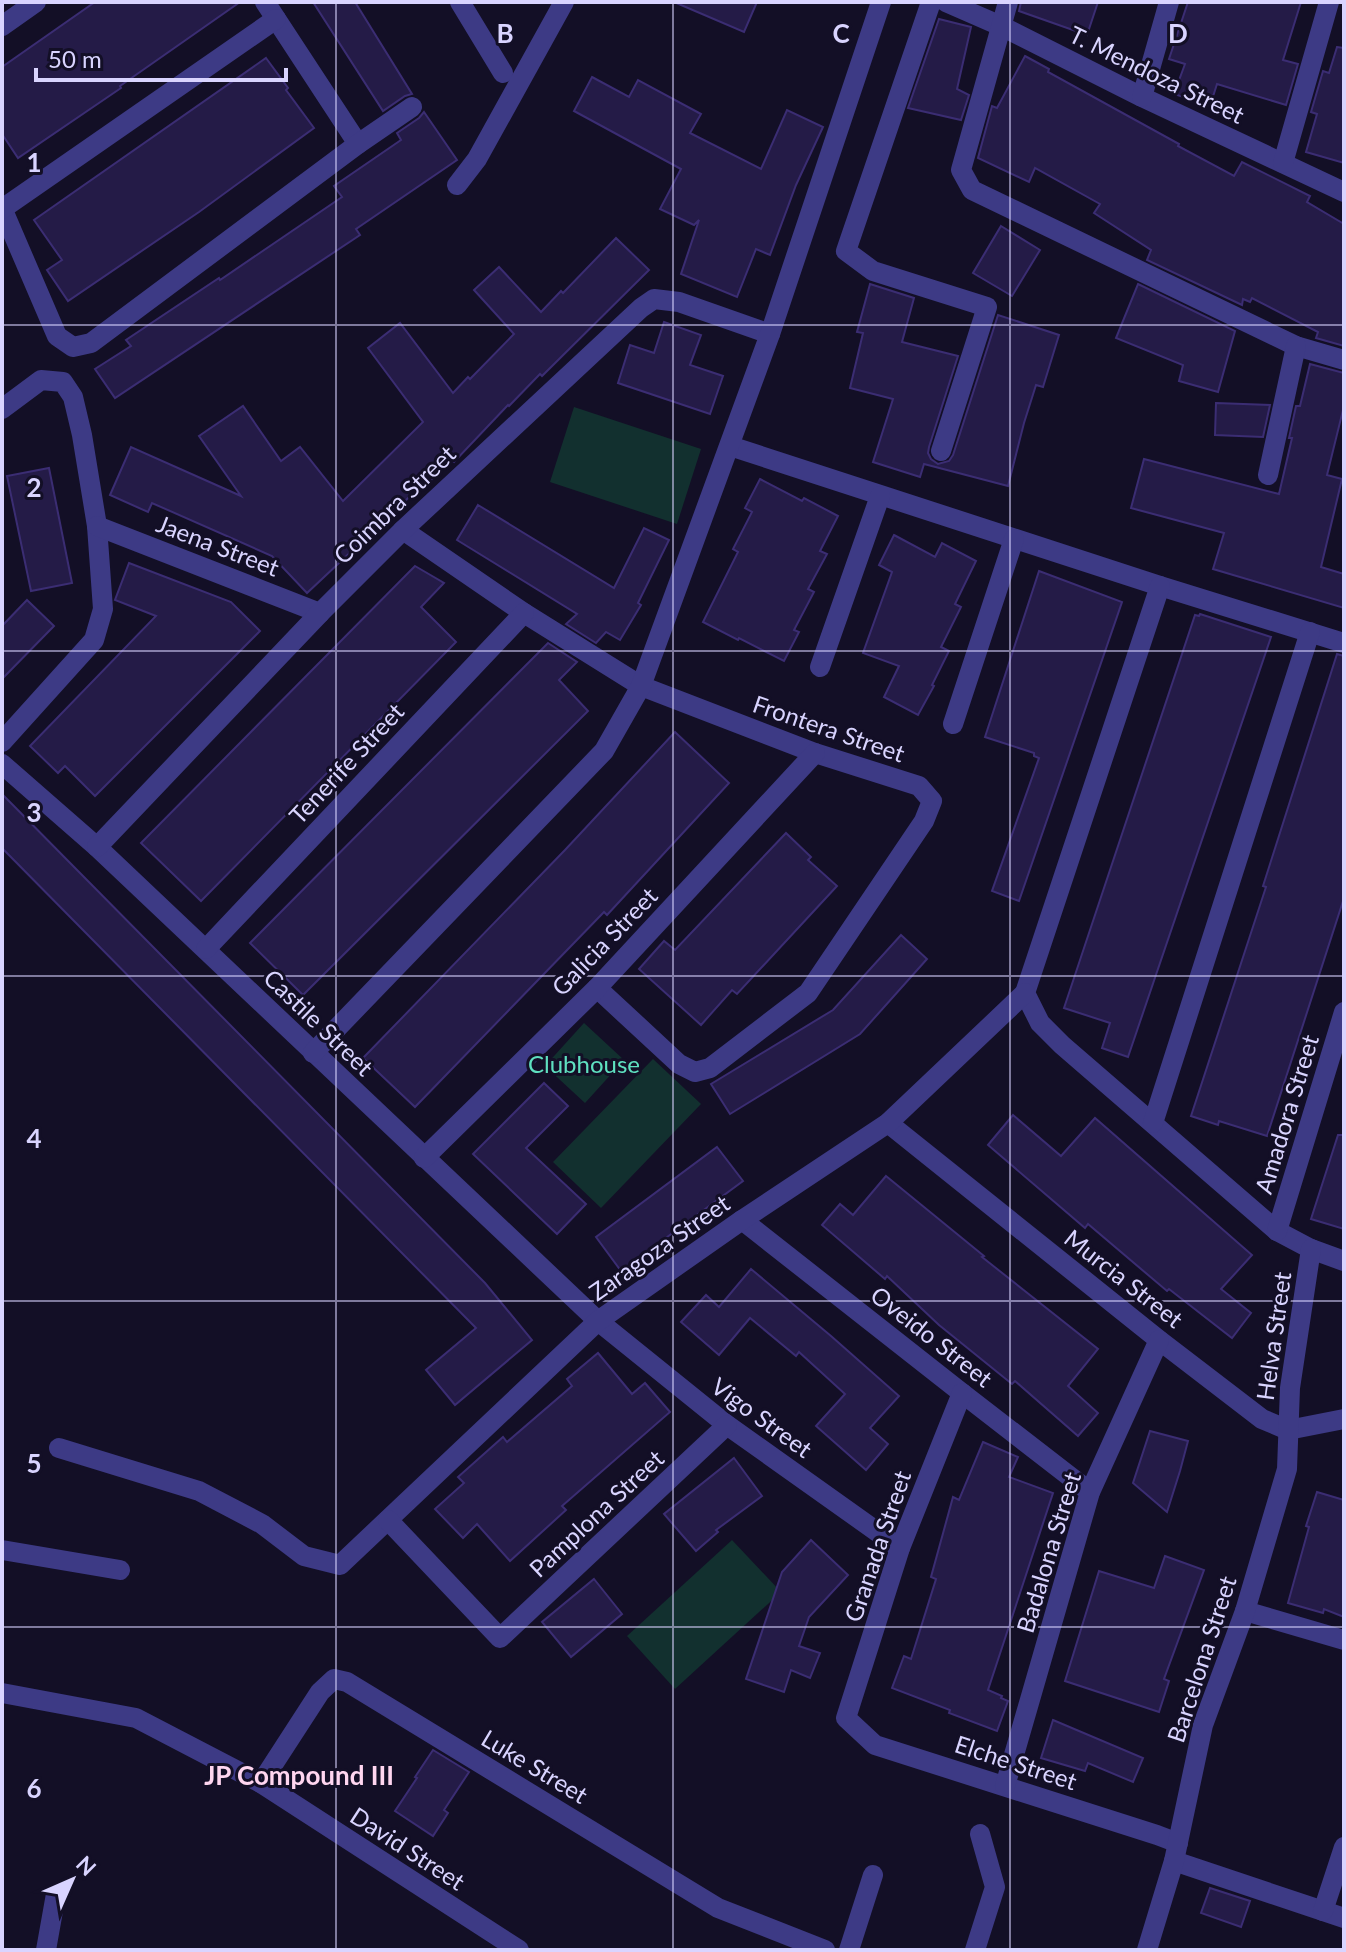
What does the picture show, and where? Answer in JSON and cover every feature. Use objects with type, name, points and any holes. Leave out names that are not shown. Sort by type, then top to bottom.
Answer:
[{"type":"street","points":[[2,26],[36,2]]},
{"type":"street","points":[[460,2],[503,73]]},
{"type":"street","points":[[457,185],[477,159],[564,2]]},
{"type":"street","points":[[313,1053],[604,751],[641,686],[770,334],[881,2]]},
{"type":"street","points":[[931,2],[846,251],[873,271],[987,307],[941,451]]},
{"type":"street","name":"T. Mendoza Street","points":[[946,2],[1344,192]]},
{"type":"street","points":[[1008,2],[961,170],[972,190],[1296,346],[1344,360]]},
{"type":"street","points":[[1142,97],[1169,2]]},
{"type":"street","points":[[1283,163],[1329,2]]},
{"type":"street","points":[[358,144],[270,11],[2,208],[57,336],[73,347],[91,343],[412,107]]},
{"type":"street","name":"Coimbra Street","points":[[97,847],[403,530],[641,308],[654,299],[679,302],[770,334]]},
{"type":"street","points":[[1268,475],[1296,346]]},
{"type":"street","points":[[2,409],[41,380],[63,382],[73,397],[97,526],[103,609],[94,640],[2,742]]},
{"type":"street","points":[[730,446],[1344,643]]},
{"type":"street","points":[[820,667],[880,496]]},
{"type":"street","name":"Jaena Street","points":[[97,526],[320,613]]},
{"type":"street","name":"Frontera Street","points":[[403,530],[524,613],[641,686],[815,753],[919,786],[932,801],[924,821],[808,993],[710,1068],[695,1072],[679,1064],[597,988]]},
{"type":"street","points":[[953,724],[1014,539]]},
{"type":"street","points":[[1160,586],[1025,993],[1040,1023],[1051,1034],[1277,1231],[1311,1249],[1344,1261]]},
{"type":"street","name":"Tenerife Street","points":[[206,949],[524,613]]},
{"type":"street","points":[[1153,1123],[1310,632]]},
{"type":"street","name":"Galicia Street","points":[[424,1158],[597,988],[815,753]]},
{"type":"street","name":"Castile Street","points":[[2,764],[97,847],[598,1321]]},
{"type":"street","name":"Zaragoza Street","points":[[59,1448],[199,1491],[262,1524],[304,1556],[340,1565],[598,1321],[888,1123],[1025,993]]},
{"type":"street","name":"Amadora Street","points":[[1277,1231],[1344,1012]]},
{"type":"street","name":"Murcia Street","points":[[888,1123],[1159,1340],[1262,1419],[1288,1430]]},
{"type":"street","name":"Oveido Street","points":[[742,1220],[1090,1492]]},
{"type":"street","name":"Helva Street","points":[[1288,1430],[1290,1388],[1311,1249]]},
{"type":"street","name":"Vigo Street","points":[[598,1321],[727,1425],[900,1548]]},
{"type":"street","name":"Badalona Street","points":[[1005,1786],[1090,1492],[1159,1340]]},
{"type":"street","name":"Granada Street","points":[[846,1718],[900,1548],[962,1393]]},
{"type":"street","points":[[1288,1430],[1344,1419]]},
{"type":"street","name":"Pamplona Street","points":[[388,1520],[500,1638],[727,1425]]},
{"type":"street","name":"Barcelona Street","points":[[1147,1950],[1176,1852],[1203,1725],[1245,1611],[1287,1469],[1288,1430]]},
{"type":"street","points":[[2,1550],[120,1570]]},
{"type":"street","points":[[1245,1611],[1344,1640]]},
{"type":"street","name":"Luke Street","points":[[261,1783],[320,1692],[334,1679],[347,1682],[718,1908],[825,1950]]},
{"type":"street","name":"David Street","points":[[2,1693],[136,1718],[261,1783],[519,1950]]},
{"type":"street","name":"Elche Street","points":[[846,1718],[875,1745],[1005,1786],[1344,1918]]},
{"type":"street","points":[[975,1950],[995,1887],[980,1834]]},
{"type":"street","points":[[1323,1911],[1344,1847]]},
{"type":"street","points":[[849,1950],[873,1875]]},
{"type":"street","points":[[46,1950],[56,1894]]},
{"type":"green space","points":[[574,407],[701,449],[677,524],[550,482]]},
{"type":"green space","name":"Clubhouse","points":[[584,1023],[624,1060],[585,1103],[545,1066]]},
{"type":"green space","points":[[653,1059],[701,1104],[601,1208],[553,1162]]},
{"type":"green space","points":[[732,1540],[781,1592],[675,1689],[627,1636]]},
{"type":"building","points":[[95,2],[240,2],[18,158],[2,134],[2,67]]},
{"type":"building","points":[[313,2],[355,2],[412,94],[383,111]]},
{"type":"building","points":[[674,2],[757,2],[744,32]]},
{"type":"building","points":[[1021,2],[1098,2],[1087,35],[1019,11]]},
{"type":"building","points":[[1188,2],[1301,2],[1283,60],[1298,64],[1286,105],[1217,84],[1210,106],[1174,94],[1185,64],[1169,59]]},
{"type":"building","points":[[939,19],[971,27],[957,89],[969,95],[961,120],[908,108]]},
{"type":"building","points":[[1337,47],[1344,48],[1344,163],[1306,152],[1317,114],[1311,112],[1323,71],[1329,73]]},
{"type":"building","points":[[1025,56],[1049,69],[1048,72],[1234,176],[1242,162],[1310,196],[1307,202],[1344,224],[1344,346],[1316,338],[1318,332],[1252,298],[1250,302],[1243,299],[1242,305],[1147,260],[1151,250],[1094,213],[1100,204],[1035,168],[1029,182],[978,158],[992,106],[997,108]]},
{"type":"building","points":[[266,58],[314,128],[199,212],[68,301],[47,270],[62,260],[34,220]]},
{"type":"building","points":[[592,77],[629,97],[638,80],[701,114],[690,133],[761,169],[787,110],[823,127],[796,185],[770,255],[756,249],[737,297],[681,274],[699,220],[694,225],[660,209],[681,169],[574,111]]},
{"type":"building","points":[[424,112],[457,160],[356,229],[360,235],[115,398],[95,369],[131,346],[126,340],[342,197],[334,186],[401,140],[397,133]]},
{"type":"building","points":[[1001,226],[1040,250],[1012,296],[973,273]]},
{"type":"building","points":[[616,238],[649,270],[542,376],[540,374],[508,405],[454,462],[451,460],[423,488],[421,486],[307,593],[272,556],[152,503],[148,512],[110,495],[131,447],[241,496],[199,436],[243,406],[281,461],[300,447],[343,501],[423,422],[368,348],[400,323],[453,393],[514,334],[474,290],[499,267],[541,312]]},
{"type":"building","points":[[870,284],[914,298],[902,342],[958,356],[929,447],[931,459],[938,464],[949,461],[953,455],[998,315],[1059,335],[1043,387],[1036,385],[1008,486],[924,464],[920,477],[873,462],[893,399],[850,388],[863,333],[857,332]]},
{"type":"building","points":[[1138,284],[1235,331],[1218,392],[1179,381],[1183,365],[1116,338]]},
{"type":"building","points":[[664,322],[701,335],[690,365],[723,376],[710,414],[618,383],[630,345],[654,353]]},
{"type":"building","points":[[1310,364],[1344,373],[1344,406],[1327,475],[1342,479],[1321,567],[1344,574],[1344,608],[1213,569],[1224,533],[1131,508],[1144,459],[1279,494],[1296,406],[1300,406]]},
{"type":"building","points":[[1216,403],[1270,405],[1263,437],[1215,435]]},
{"type":"building","points":[[49,468],[72,583],[31,591],[7,476]]},
{"type":"building","points":[[760,479],[838,516],[820,551],[827,554],[808,589],[814,592],[794,630],[799,632],[784,661],[703,622],[738,552],[733,549],[752,512],[745,508]]},
{"type":"building","points":[[478,505],[614,588],[644,528],[669,540],[638,603],[641,605],[620,640],[606,632],[596,643],[566,624],[577,614],[457,540]]},
{"type":"building","points":[[894,535],[935,557],[942,543],[976,561],[955,604],[961,607],[941,647],[949,651],[918,715],[884,697],[899,666],[863,653],[892,572],[879,565]]},
{"type":"building","points":[[129,563],[231,602],[260,631],[95,796],[65,766],[58,773],[30,746],[156,616],[115,600]]},
{"type":"building","points":[[415,566],[444,583],[421,607],[456,642],[201,901],[141,843]]},
{"type":"building","points":[[1039,571],[1122,602],[1019,901],[992,891],[1039,758],[1034,753],[985,737]]},
{"type":"building","points":[[27,600],[54,626],[2,679],[2,626]]},
{"type":"building","points":[[1195,615],[1271,637],[1128,1057],[1102,1048],[1110,1023],[1064,1008]]},
{"type":"building","points":[[548,643],[577,662],[559,680],[588,711],[303,995],[250,943]]},
{"type":"building","points":[[1337,654],[1344,656],[1344,898],[1267,1136],[1191,1116],[1266,887],[1263,886]]},
{"type":"building","points":[[675,732],[729,783],[607,915],[604,912],[415,1107],[363,1058]]},
{"type":"building","points":[[2,794],[485,1283],[532,1340],[455,1405],[426,1370],[476,1328],[2,848]]},
{"type":"building","points":[[786,833],[811,857],[808,860],[837,886],[737,994],[732,990],[701,1025],[639,969],[664,941],[675,950]]},
{"type":"building","points":[[901,935],[927,959],[860,1034],[730,1114],[711,1084],[833,1010]]},
{"type":"building","points":[[544,1083],[568,1106],[526,1148],[586,1204],[557,1234],[473,1154]]},
{"type":"building","points":[[1013,1115],[1061,1156],[1095,1118],[1252,1255],[1221,1289],[1251,1313],[1232,1338],[1169,1289],[1167,1291],[1088,1224],[1085,1228],[988,1145]]},
{"type":"building","points":[[1338,1135],[1344,1135],[1344,1229],[1311,1219]]},
{"type":"building","points":[[717,1147],[743,1181],[621,1271],[596,1237]]},
{"type":"building","points":[[886,1176],[1098,1349],[1068,1386],[1098,1413],[1078,1436],[1015,1381],[1012,1384],[939,1325],[887,1276],[885,1279],[822,1225],[840,1204],[853,1215]]},
{"type":"building","points":[[751,1269],[899,1396],[870,1428],[888,1444],[866,1470],[816,1426],[845,1394],[799,1352],[796,1356],[750,1318],[719,1355],[681,1322],[706,1295],[719,1307]]},
{"type":"building","points":[[598,1353],[632,1394],[645,1383],[670,1412],[562,1506],[566,1510],[510,1561],[477,1524],[463,1538],[435,1509],[464,1483],[458,1477],[503,1437],[507,1442],[572,1386],[567,1379]]},
{"type":"building","points":[[1150,1431],[1188,1441],[1167,1512],[1133,1483]]},
{"type":"building","points":[[983,1442],[1018,1457],[1009,1477],[1053,1493],[988,1690],[1008,1701],[997,1731],[892,1688],[904,1656],[911,1659],[936,1579],[931,1577],[953,1497],[959,1500]]},
{"type":"building","points":[[734,1458],[762,1496],[716,1530],[718,1532],[696,1551],[664,1514]]},
{"type":"building","points":[[1317,1492],[1344,1500],[1344,1617],[1324,1609],[1323,1613],[1288,1603]]},
{"type":"building","points":[[811,1540],[848,1575],[809,1617],[799,1646],[820,1653],[810,1678],[791,1670],[784,1692],[746,1679],[782,1572]]},
{"type":"building","points":[[1165,1556],[1204,1570],[1164,1679],[1169,1681],[1159,1712],[1065,1681],[1099,1571],[1154,1588]]},
{"type":"building","points":[[594,1579],[622,1614],[571,1657],[542,1622]]},
{"type":"building","points":[[1053,1720],[1143,1758],[1133,1782],[1088,1763],[1085,1771],[1041,1758]]},
{"type":"building","points":[[433,1750],[469,1772],[444,1810],[448,1813],[433,1836],[395,1811]]},
{"type":"building","points":[[1210,1888],[1250,1901],[1241,1927],[1201,1913]]},
{"type":"district","name":"JP Compound III","points":[[299,1775]]}]
